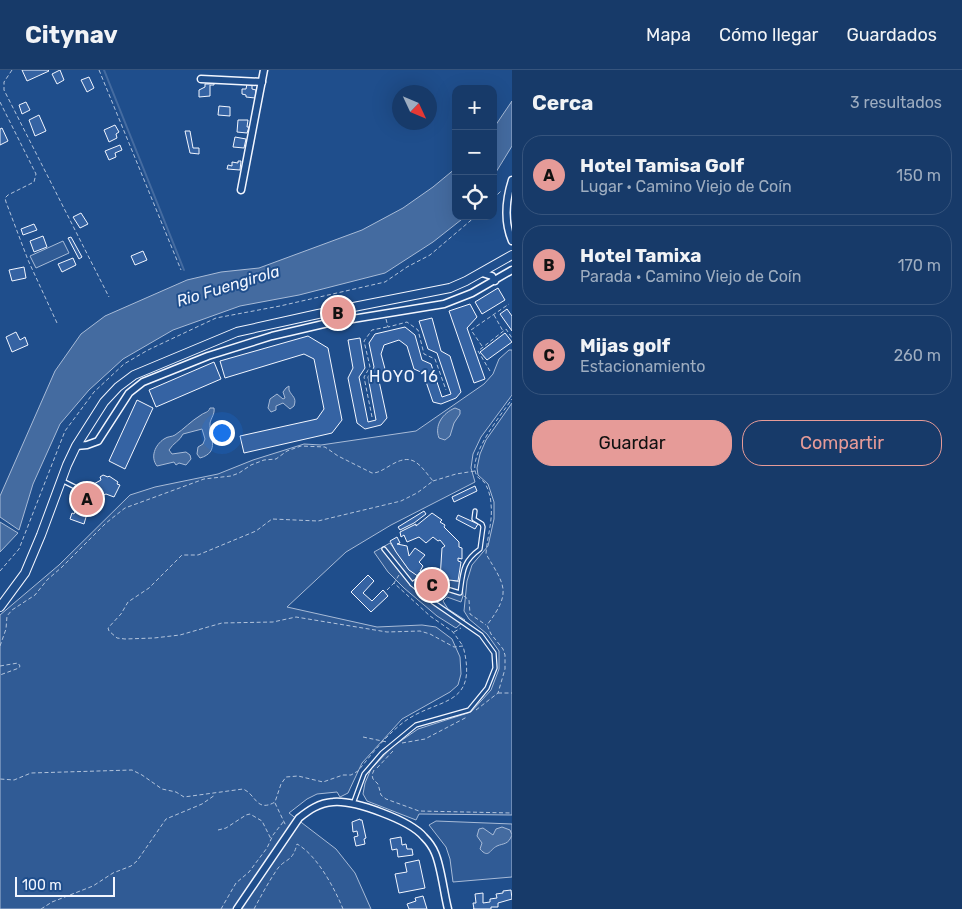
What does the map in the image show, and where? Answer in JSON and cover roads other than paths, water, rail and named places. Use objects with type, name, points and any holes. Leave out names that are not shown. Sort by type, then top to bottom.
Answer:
[{"type":"street","points":[[241,190],[264,70]]},
{"type":"street","points":[[201,79],[262,82]]},
{"type":"street","points":[[512,180],[506,211],[512,241]]},
{"type":"street","points":[[0,607],[25,573],[76,446],[104,402],[118,387],[134,375],[237,332],[450,288],[482,273],[512,254]]},
{"type":"street","points":[[493,279],[494,266]]},
{"type":"street","points":[[76,446],[87,445],[98,440],[129,393],[143,382],[208,356],[327,321],[444,304],[472,293],[493,279],[512,270]]},
{"type":"street","points":[[482,273],[493,279]]},
{"type":"street","points":[[327,321],[333,311]]},
{"type":"street","points":[[318,314],[327,321]]},
{"type":"street","points":[[237,909],[298,818],[308,810],[334,801],[374,809],[408,825],[424,836],[435,853],[448,909]]},
{"type":"lane","points":[[61,480],[77,488]]},
{"type":"lane","points":[[412,584],[418,580],[460,593],[464,565],[480,549],[483,527],[482,524],[474,519],[475,511]]},
{"type":"lane","points":[[353,804],[364,774],[397,740],[416,725],[469,710],[487,688],[494,668],[494,653],[481,635],[412,584],[401,573],[384,549]]},
{"type":"water","points":[[512,101],[512,146],[497,170],[497,130],[497,123]]},
{"type":"water","name":"Rio Fuengirola","points":[[452,171],[452,220],[461,220],[433,242],[385,273],[299,295],[240,306],[173,330],[123,359],[89,390],[60,424],[33,484],[19,530],[0,517],[0,496],[55,371],[81,334],[105,316],[187,280],[221,272],[259,268],[362,230],[403,208]]},
{"type":"water","points":[[289,386],[289,390],[295,399],[294,406],[290,409],[283,403],[276,406],[276,410],[271,412],[268,408],[270,399],[277,394],[283,399],[285,398],[283,392]]},
{"type":"water","points":[[210,408],[214,408],[214,410],[210,423],[212,448],[210,452],[200,458],[197,454],[198,447],[203,444],[205,439],[202,429],[183,434],[169,450],[172,454],[186,452],[190,455],[191,459],[186,465],[179,463],[176,465],[174,462],[157,466],[154,459],[154,451],[161,442],[165,438],[175,435]]},
{"type":"water","points":[[455,408],[460,410],[460,414],[454,423],[450,436],[445,440],[439,438],[438,429],[443,416]]},
{"type":"water","points":[[0,522],[18,533],[0,552]]},
{"type":"water","points":[[502,827],[510,830],[512,835],[509,841],[497,846],[487,854],[483,852],[480,849],[482,843],[477,836],[479,829],[483,828],[493,835],[496,829]]},
{"type":"waterway","points":[[104,70],[184,270]]},
{"type":"place","name":"Hotel Tamixa","points":[[338,313]]},
{"type":"place","name":"Hotel Tamisa Golf","points":[[87,499]]},
{"type":"place","name":"Mijas golf","points":[[432,585]]},
{"type":"district","name":"HOYO 16","points":[[404,376]]}]
